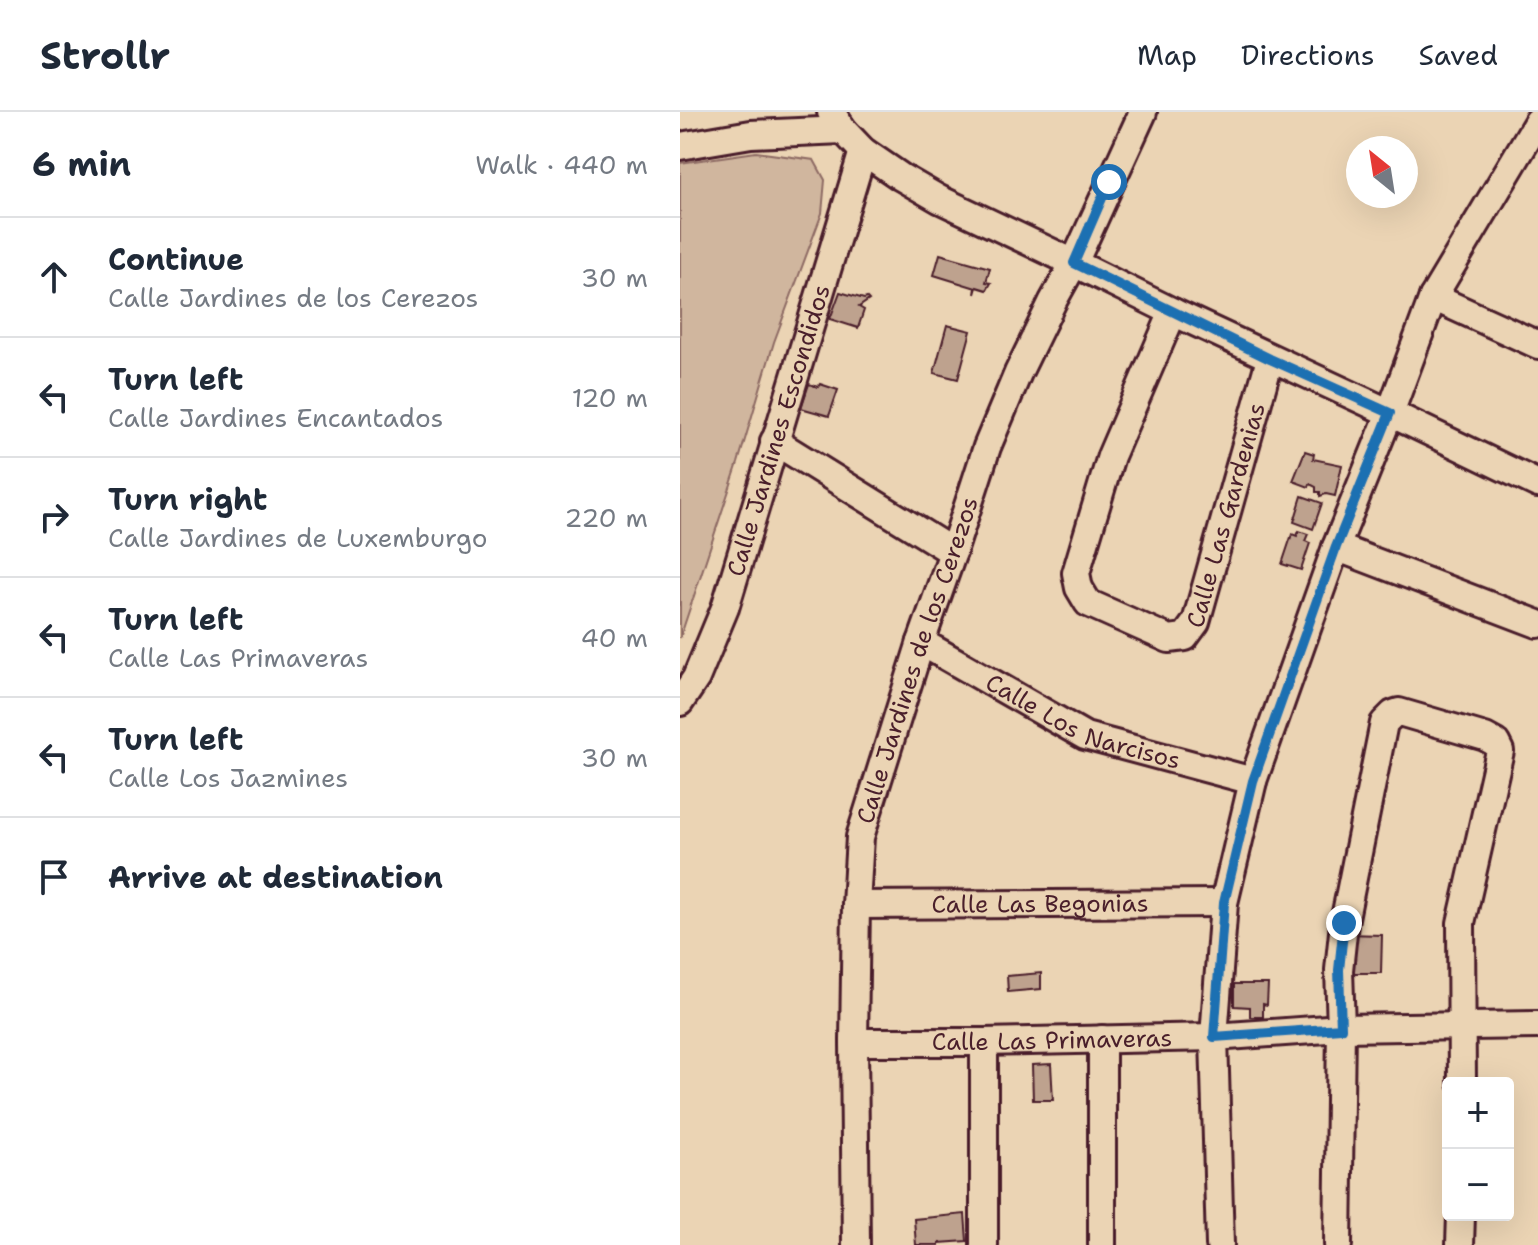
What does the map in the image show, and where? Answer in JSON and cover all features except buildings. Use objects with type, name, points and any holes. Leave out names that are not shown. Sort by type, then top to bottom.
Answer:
[{"type":"street","name":"Calle Jardines de los Cerezos","points":[[856,1245],[854,1042],[860,837],[987,447],[1007,397],[1074,263],[1143,112]]},
{"type":"street","points":[[680,146],[837,121],[863,151],[939,199],[1538,484]]},
{"type":"street","points":[[1220,1245],[1214,1037],[1224,903],[1253,781],[1336,547],[1433,297],[1538,121]]},
{"type":"street","name":"Calle Jardines Escondidos","points":[[680,702],[696,678],[725,608],[863,151]]},
{"type":"street","points":[[1433,297],[1538,345]]},
{"type":"street","name":"Calle Las Gardenias","points":[[1173,312],[1111,456],[1076,573],[1079,588],[1088,603],[1169,639],[1185,637],[1196,622],[1270,359]]},
{"type":"street","points":[[774,441],[953,552]]},
{"type":"street","points":[[1336,547],[1538,624]]},
{"type":"street","name":"Calle Los Narcisos","points":[[921,642],[1085,736],[1253,781]]},
{"type":"street","points":[[1338,1245],[1339,970],[1344,923],[1384,723],[1399,712],[1485,737],[1496,743],[1500,751],[1461,923],[1462,1077]]},
{"type":"street","name":"Calle Las Begonias","points":[[856,905],[1224,903]]},
{"type":"street","name":"Calle Las Primaveras","points":[[854,1042],[1214,1037],[1341,1028],[1538,1025]]},
{"type":"street","points":[[1102,1039],[1102,1245]]},
{"type":"street","points":[[984,1042],[984,1245]]},
{"type":"street","points":[[1460,1245],[1461,1221]]},
{"type":"shaded area","points":[[756,152],[814,160],[825,180],[822,213],[774,342],[680,638],[680,163]]},
{"type":"route","points":[[1109,182],[1074,263],[1270,359],[1390,413],[1336,547],[1253,781],[1224,903],[1214,1037],[1341,1028],[1339,970],[1344,923]]}]
